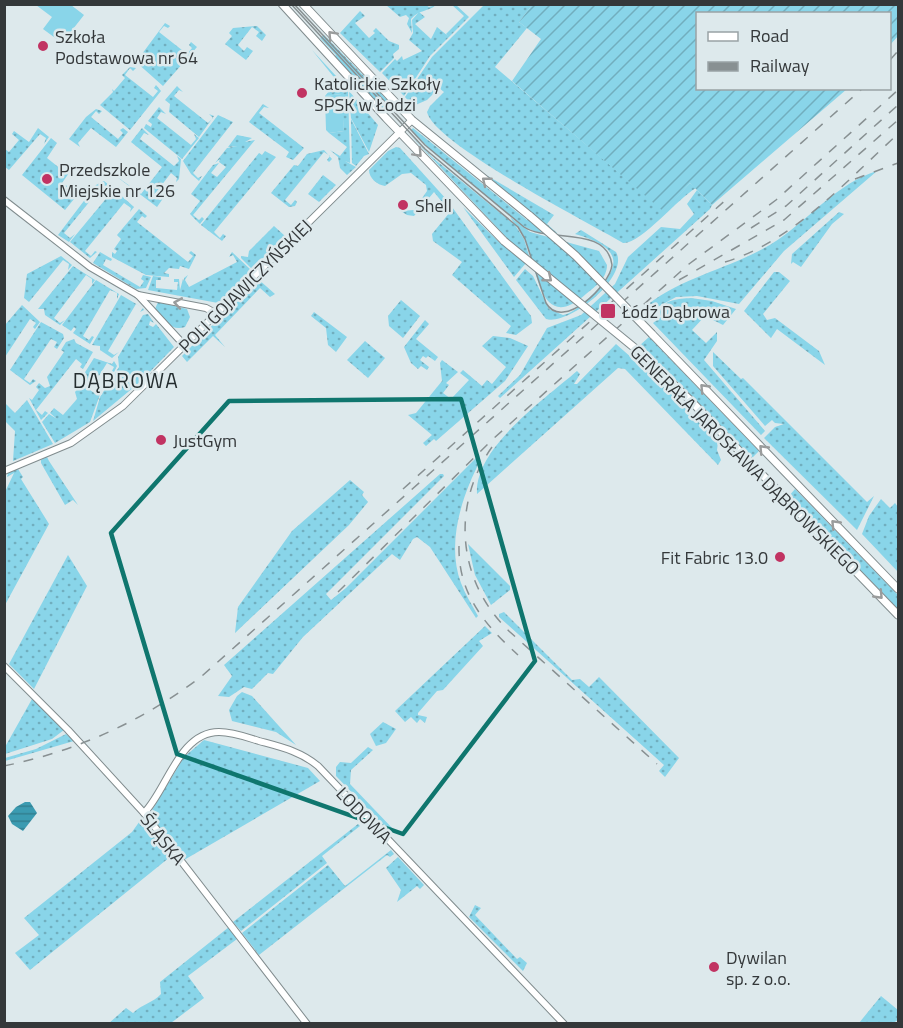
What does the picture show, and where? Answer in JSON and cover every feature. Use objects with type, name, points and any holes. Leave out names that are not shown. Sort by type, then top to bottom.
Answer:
[{"type":"main road","name":"GENERAŁA JAROSŁAWA DĄBROWSKIEGO","points":[[282,4],[399,133],[504,241],[636,349],[689,399],[898,615]]},
{"type":"main road","name":"GENERAŁA JAROSŁAWA DĄBROWSKIEGO","points":[[303,4],[412,120],[576,256],[898,589]]},
{"type":"street","name":"POLI GOJAWICZYŃSKIEJ","points":[[4,471],[49,453],[91,430],[123,406],[412,120]]},
{"type":"street","points":[[4,200],[90,267],[138,295],[185,346]]},
{"type":"street","points":[[138,295],[206,308],[217,314]]},
{"type":"street","points":[[152,310],[153,304],[159,300]]},
{"type":"street","name":"ŚLĄSKA","points":[[4,666],[68,730],[144,813],[307,1023]]},
{"type":"street","name":"LODOWA","points":[[144,813],[187,748],[210,734],[236,734],[296,751],[318,766],[564,1023]]},
{"type":"highlighted area","points":[[461,399],[535,661],[403,834],[177,754],[111,533],[229,401]]},
{"type":"shaded area","points":[[36,5],[71,5],[84,15],[62,43],[43,29],[52,17]]},
{"type":"shaded area","points":[[386,5],[426,5],[429,7],[436,5],[411,19],[412,33],[407,24],[409,18],[406,15],[400,17]]},
{"type":"shaded area","points":[[452,5],[456,5],[469,17],[430,56],[404,96],[382,73],[395,59],[397,61],[402,56],[403,60],[422,51],[409,40],[413,33],[412,20],[419,12],[425,17],[415,24],[431,39],[437,27],[448,36],[446,34],[464,16]]},
{"type":"shaded area","points":[[484,5],[532,5],[519,22],[527,28],[495,67],[664,211],[690,183],[696,188],[639,237],[623,243],[483,162],[436,126],[427,112],[444,92],[439,88],[427,100],[413,106],[405,97],[432,57]]},
{"type":"shaded area","points":[[532,5],[898,5],[898,36],[891,44],[891,12],[696,12],[696,90],[846,90],[712,205],[690,183],[664,212],[512,81],[541,39],[519,22]]},
{"type":"shaded area","points":[[360,11],[365,16],[355,23],[369,38],[375,33],[373,31],[376,28],[389,41],[399,45],[399,49],[393,54],[394,58],[380,72],[340,33]]},
{"type":"shaded area","points":[[165,23],[170,26],[168,28],[164,26],[159,32],[187,54],[192,48],[189,45],[191,42],[197,47],[163,86],[136,62]]},
{"type":"shaded area","points":[[257,26],[266,35],[262,41],[256,36],[259,32],[252,27],[238,45],[244,51],[247,47],[253,51],[246,60],[225,44],[232,36],[229,33],[233,28]]},
{"type":"shaded area","points":[[324,35],[394,107],[387,114],[334,57],[336,55],[320,38]]},
{"type":"shaded area","points":[[312,50],[348,89],[350,163],[345,161],[356,167],[347,175],[340,168],[338,157],[330,150],[340,156],[347,147],[329,133],[344,131],[341,94],[325,96],[337,81]]},
{"type":"shaded area","points":[[130,67],[136,68],[133,71],[130,68],[125,75],[153,97],[158,91],[154,88],[156,85],[161,91],[130,130],[100,105],[113,92],[112,89],[114,91],[125,78],[122,75]]},
{"type":"shaded area","points":[[177,86],[183,92],[179,90],[174,96],[208,123],[211,120],[199,137],[169,112],[170,104],[165,100]]},
{"type":"shaded area","points":[[349,91],[378,125],[369,152],[351,118]]},
{"type":"shaded area","points":[[342,94],[344,131],[329,133],[326,130],[325,96]]},
{"type":"shaded area","points":[[263,104],[269,108],[264,107],[259,113],[304,148],[293,160],[286,157],[289,152],[249,122]]},
{"type":"shaded area","points":[[159,107],[166,114],[161,112],[157,118],[191,145],[196,139],[194,134],[199,138],[182,159],[144,128],[146,124],[151,127],[152,124],[148,121]]},
{"type":"shaded area","points":[[96,109],[102,111],[99,114],[96,111],[91,117],[118,139],[123,133],[120,130],[123,128],[128,132],[116,147],[91,128],[78,143],[80,147],[69,139],[86,117]]},
{"type":"shaded area","points":[[218,115],[233,122],[193,173],[198,178],[202,176],[199,181],[191,174],[183,161]]},
{"type":"shaded area","points":[[351,119],[369,154],[364,156],[356,166],[352,163]]},
{"type":"shaded area","points":[[38,128],[49,137],[44,144],[46,138],[40,134],[9,170],[5,167],[5,149],[9,152],[19,140],[12,134],[14,131],[29,142]]},
{"type":"shaded area","points":[[142,128],[149,135],[144,133],[140,139],[174,166],[179,161],[177,156],[181,159],[179,179],[176,182],[177,178],[171,173],[154,195],[160,200],[164,197],[157,207],[109,171],[141,194],[162,167],[131,142]]},
{"type":"shaded area","points":[[413,128],[527,220],[532,213],[486,175],[554,215],[547,224],[557,233],[536,232],[523,226],[433,152],[411,130]]},
{"type":"shaded area","points":[[409,134],[433,158],[515,225],[524,239],[533,269],[526,263],[514,277],[463,207],[500,243],[507,238]]},
{"type":"shaded area","points":[[237,135],[252,138],[245,142],[255,140],[193,215],[199,220],[202,217],[204,219],[200,224],[190,214],[200,201],[191,194],[213,165],[219,163],[211,173],[217,177],[226,167],[219,162],[220,159],[215,163],[227,148],[238,146],[228,147]]},
{"type":"shaded area","name":"Przedszkole Miejskie nr 126","points":[[51,138],[57,143],[47,158],[67,174],[69,173],[62,183],[79,193],[65,210],[22,175]]},
{"type":"shaded area","points":[[396,147],[400,148],[447,200],[531,316],[532,323],[516,335],[506,333],[511,326],[452,275],[462,262],[433,241],[432,234],[450,212],[434,192],[414,216],[407,215],[401,211],[414,210],[427,191],[426,185],[411,173],[402,174],[385,186],[372,178],[369,170],[388,151]]},
{"type":"shaded area","points":[[324,150],[328,155],[324,152],[285,200],[291,205],[295,200],[297,202],[295,206],[289,207],[271,193],[294,165],[298,166],[307,154]]},
{"type":"shaded area","points":[[265,151],[276,157],[214,232],[220,238],[223,234],[226,236],[222,241],[201,225],[259,153],[262,155]]},
{"type":"shaded area","points":[[877,171],[784,251],[739,304],[697,296],[676,297],[645,314],[641,310],[674,288],[745,258],[779,239],[837,192],[863,176]]},
{"type":"shaded area","points":[[323,175],[336,185],[319,202],[308,194]]},
{"type":"shaded area","points":[[104,181],[113,188],[108,195],[110,190],[103,185],[64,233],[70,238],[75,234],[69,242],[58,235],[96,185]]},
{"type":"shaded area","points":[[114,189],[134,207],[130,212],[131,208],[124,203],[85,251],[91,256],[95,251],[97,252],[90,258],[70,242]]},
{"type":"shaded area","points":[[697,190],[712,205],[710,209],[500,398],[498,396],[520,375],[547,328],[581,315],[615,284],[628,257],[661,227],[680,229],[694,214],[687,204]]},
{"type":"shaded area","points":[[139,209],[147,216],[145,218],[142,216],[137,222],[188,262],[193,256],[189,253],[191,251],[196,255],[189,269],[180,266],[179,269],[169,268],[164,273],[169,274],[169,277],[146,275],[112,257],[112,252],[115,254],[117,251],[114,249],[121,239],[117,235]]},
{"type":"shaded area","points":[[839,212],[844,214],[832,224],[801,267],[793,262],[791,264],[792,254]]},
{"type":"shaded area","points":[[510,217],[530,232],[599,251],[607,265],[603,278],[594,288],[571,305],[559,307],[550,303],[543,294],[524,236]]},
{"type":"shaded area","points":[[274,226],[285,236],[252,269],[241,256],[248,257],[249,251]]},
{"type":"shaded area","points":[[581,230],[616,252],[618,262],[614,274],[606,286],[582,307],[569,315],[546,319],[516,280],[525,269],[533,276],[549,309],[563,315],[574,310],[590,297],[602,285],[613,266],[613,258],[609,251],[590,239],[575,234]]},
{"type":"shaded area","points":[[100,252],[112,259],[111,261],[106,259],[103,265],[140,287],[144,281],[141,279],[143,275],[151,277],[146,288],[136,289],[93,263]]},
{"type":"shaded area","points":[[232,252],[251,270],[218,303],[148,290],[153,276],[161,277],[161,280],[156,280],[156,288],[177,290],[178,282],[174,282],[174,279],[179,279],[180,290],[183,279],[184,281],[188,275],[185,280],[189,287],[237,262],[233,255],[229,257]]},
{"type":"shaded area","points":[[61,256],[72,265],[68,270],[69,264],[63,260],[29,302],[24,298],[27,274]]},
{"type":"shaded area","points":[[73,266],[95,280],[92,284],[92,279],[86,275],[54,318],[60,323],[65,320],[60,325],[45,315],[44,309],[38,309]]},
{"type":"shaded area","points":[[774,272],[779,272],[790,281],[763,314],[767,320],[775,318],[819,351],[825,365],[777,329],[771,338],[744,311]]},
{"type":"shaded area","points":[[258,279],[275,294],[270,297],[260,288],[215,335],[225,347],[213,336],[187,362],[182,356]]},
{"type":"shaded area","points":[[96,280],[119,294],[117,299],[117,293],[110,290],[83,336],[89,340],[92,336],[94,337],[90,344],[73,333],[76,329],[74,327],[71,331],[62,325]]},
{"type":"shaded area","points":[[121,295],[143,308],[136,304],[108,351],[114,355],[119,352],[112,358],[100,350],[100,346],[92,345]]},
{"type":"shaded area","points":[[677,299],[712,301],[736,309],[723,325],[705,316],[692,330],[706,343],[717,332],[717,341],[704,360],[765,431],[761,435],[653,323],[661,317],[660,312],[664,304]]},
{"type":"shaded area","points":[[401,300],[420,316],[403,338],[389,326],[388,316]]},
{"type":"shaded area","points":[[158,302],[187,309],[190,317],[185,327],[176,328],[168,324],[155,309]]},
{"type":"shaded area","points":[[22,305],[40,322],[35,329],[33,327],[36,323],[30,319],[5,357],[5,325]]},
{"type":"shaded area","points":[[314,312],[347,337],[336,352],[328,345],[326,328],[311,316]]},
{"type":"shaded area","points":[[148,314],[154,323],[150,321],[149,325],[153,327],[156,324],[174,347],[140,382],[93,421],[100,397],[119,367],[118,357],[143,315]]},
{"type":"shaded area","points":[[425,320],[429,324],[416,339],[438,357],[435,361],[428,356],[426,358],[423,356],[420,360],[429,367],[427,370],[421,366],[418,369],[411,363],[404,347]]},
{"type":"shaded area","points":[[41,322],[63,334],[64,338],[57,349],[54,347],[57,342],[51,339],[24,379],[30,383],[33,379],[36,381],[30,385],[10,370]]},
{"type":"shaded area","points":[[493,336],[510,338],[528,346],[505,381],[436,441],[434,439],[426,446],[423,443],[432,435],[408,415],[416,413],[442,381],[440,363],[442,360],[458,372],[446,383],[449,385],[443,393],[451,399],[469,380],[460,373],[463,370],[482,386],[487,380],[492,384],[506,367],[482,346]]},
{"type":"shaded area","points":[[649,337],[759,451],[752,458],[671,375],[639,346]]},
{"type":"shaded area","points":[[74,339],[76,343],[93,352],[83,369],[80,367],[82,364],[76,359],[36,410],[42,415],[45,411],[48,413],[41,420],[29,398],[32,400],[39,390],[36,387],[39,383],[45,388],[50,386],[47,377],[64,352],[61,350],[66,342]]},
{"type":"shaded area","points":[[365,341],[385,358],[368,378],[347,360]]},
{"type":"shaded area","points":[[616,344],[665,387],[718,442],[717,450],[721,460],[718,465],[625,369],[618,368],[477,494],[479,477],[487,459],[514,425],[577,371],[580,374],[574,384],[577,384]]},
{"type":"shaded area","points":[[713,352],[741,379],[743,378],[867,502],[874,496],[857,530],[764,438],[775,427],[784,424],[775,423],[772,420],[765,426],[713,366]]},
{"type":"shaded area","points":[[94,358],[112,364],[114,361],[117,366],[114,372],[112,371],[114,367],[107,363],[90,390],[97,395],[101,392],[90,422],[55,443],[42,422],[49,414],[57,419],[50,413],[54,408],[63,415],[77,399],[75,392],[85,380],[82,377]]},
{"type":"shaded area","points":[[27,400],[53,444],[13,461],[15,431],[5,421],[5,403],[15,413]]},
{"type":"shaded area","points":[[479,455],[480,461],[467,489],[458,520],[455,552],[461,583],[478,616],[476,618],[430,547],[417,537],[413,539],[400,560],[392,554],[303,637],[273,674],[268,673],[252,689],[244,687],[229,697],[218,696],[232,676],[224,665],[440,474],[443,474],[444,476],[326,594],[331,600],[346,588]]},
{"type":"shaded area","points":[[47,457],[78,505],[73,500],[65,505],[41,463],[41,460]]},
{"type":"shaded area","points":[[18,469],[23,477],[21,479],[49,524],[5,605],[5,492],[14,473],[7,477],[8,473]]},
{"type":"shaded area","points":[[350,480],[364,492],[362,495],[368,502],[349,525],[235,633],[238,607],[292,531]]},
{"type":"shaded area","points":[[795,489],[898,595],[898,609],[789,496]]},
{"type":"shaded area","points":[[881,499],[890,508],[895,503],[898,507],[898,572],[862,534],[869,516]]},
{"type":"shaded area","points":[[468,544],[510,586],[510,590],[491,605],[475,575]]},
{"type":"shaded area","points":[[68,555],[87,586],[34,689],[9,664]]},
{"type":"shaded area","points":[[504,612],[572,680],[580,679],[589,687],[599,677],[679,758],[665,777],[659,771],[664,765],[499,617],[499,614]]},
{"type":"shaded area","points":[[485,626],[492,633],[479,641],[483,646],[443,690],[437,691],[418,713],[418,715],[427,717],[425,723],[420,719],[417,723],[411,717],[405,722],[395,711]]},
{"type":"shaded area","points":[[242,692],[252,696],[296,745],[276,732],[232,721],[229,710]]},
{"type":"shaded area","points":[[32,699],[64,730],[52,739],[5,754],[5,747]]},
{"type":"shaded area","points":[[383,722],[396,729],[386,743],[376,746],[370,734]]},
{"type":"shaded area","points":[[66,734],[74,741],[5,761],[5,758],[36,749]]},
{"type":"shaded area","points":[[204,740],[308,768],[320,781],[184,860],[154,822],[151,812],[184,757]]},
{"type":"shaded area","points":[[368,747],[373,750],[351,770],[350,784],[394,830],[390,832],[336,776],[336,767],[340,762],[351,763]]},
{"type":"shaded area","points":[[30,802],[37,813],[23,831],[12,824],[8,816],[16,807]]},
{"type":"shaded area","points":[[142,818],[170,857],[30,970],[15,953],[39,935],[24,918],[132,832]]},
{"type":"shaded area","points":[[358,824],[360,826],[322,856],[327,863],[241,931],[233,922]]},
{"type":"shaded area","points":[[391,850],[394,854],[390,857],[387,855],[259,955],[242,933],[328,865],[345,886]]},
{"type":"shaded area","points":[[398,857],[424,885],[420,889],[417,886],[397,902],[401,890],[386,868]]},
{"type":"shaded area","points":[[475,905],[481,908],[475,915],[517,959],[520,957],[527,963],[523,971],[469,917]]},
{"type":"shaded area","points":[[229,927],[237,939],[188,976],[204,998],[171,1023],[108,1024],[126,1008],[133,1013],[158,997],[161,994],[160,982]]},
{"type":"shaded area","points":[[881,996],[898,1010],[898,1020],[893,1023],[859,1023]]},
{"type":"tram line","points":[[291,4],[425,149],[518,227],[525,239],[546,303],[554,311],[563,312],[574,309],[595,293],[609,274],[612,265],[608,253],[600,244],[575,237],[534,232],[524,227],[425,145],[294,4]]},
{"type":"railway","points":[[891,59],[898,51]]},
{"type":"railway","points":[[4,766],[57,752],[108,732],[156,707],[202,676],[861,90]]},
{"type":"railway","points":[[338,592],[493,439],[689,264],[776,200],[898,90]]},
{"type":"railway","points":[[751,228],[786,206],[898,105]]},
{"type":"railway","points":[[679,280],[784,220],[898,120]]},
{"type":"railway","points":[[725,262],[774,240],[796,225],[839,190],[898,134]]},
{"type":"railway","points":[[855,179],[898,163]]},
{"type":"railway","points":[[403,489],[729,197]]},
{"type":"railway","points":[[492,447],[479,470],[470,494],[466,519],[466,543],[470,567],[479,591],[510,632],[657,764]]},
{"type":"railway","points":[[459,546],[463,579],[476,607],[495,632],[518,655]]},
{"type":"place","name":"Szkoła Podstawowa nr 64","points":[[43,46]]},
{"type":"place","name":"Katolickie Szkoły SPSK w Łodzi","points":[[302,93]]},
{"type":"place","name":"Przedszkole Miejskie nr 126","points":[[47,179]]},
{"type":"place","name":"Shell","points":[[403,205]]},
{"type":"place","name":"Łódź Dąbrowa","points":[[608,311]]},
{"type":"place","name":"JustGym","points":[[161,440]]},
{"type":"place","name":"Fit Fabric 13.0","points":[[780,557]]},
{"type":"place","name":"Dywilan sp. z o.o.","points":[[714,967]]},
{"type":"district","name":"DĄBROWA","points":[[126,380]]}]
